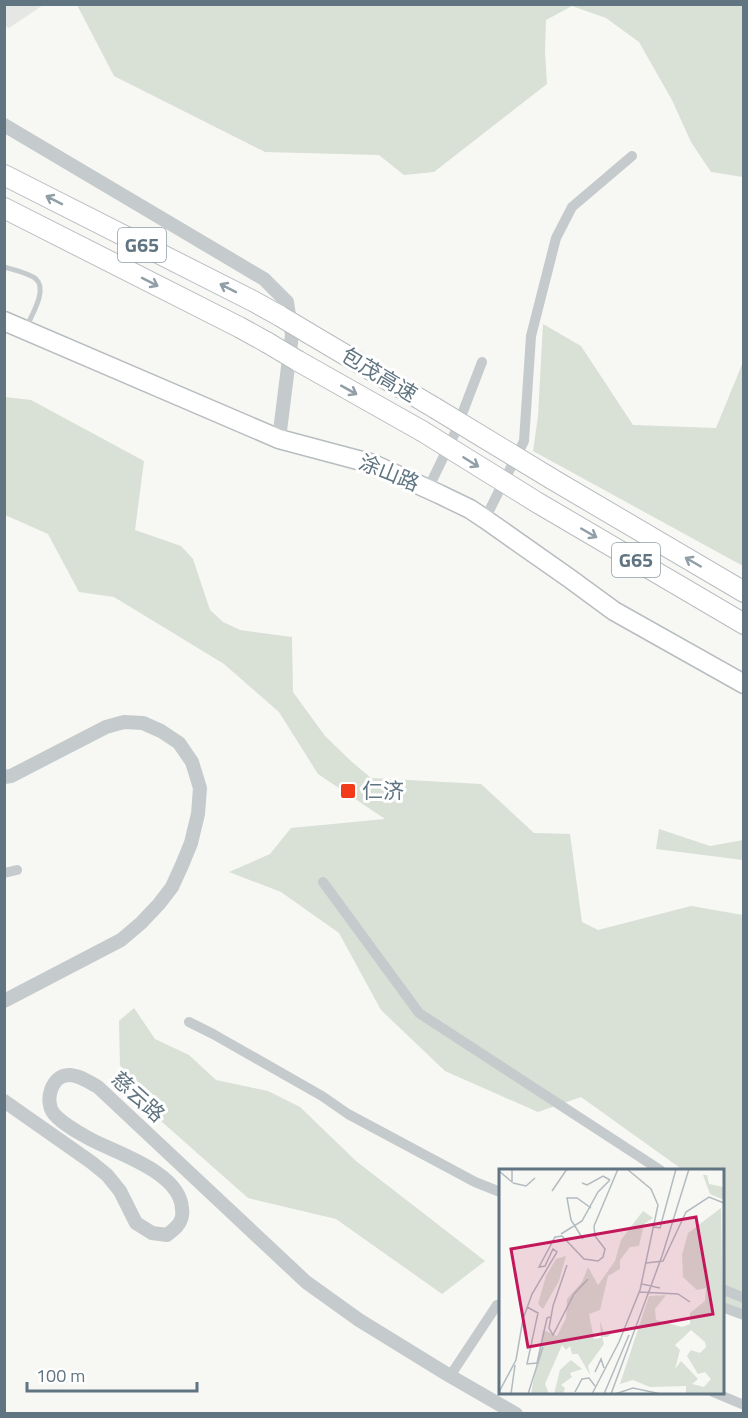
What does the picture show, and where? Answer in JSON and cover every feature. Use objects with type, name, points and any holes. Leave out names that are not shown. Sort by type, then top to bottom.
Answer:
[{"type":"highway","name":"包茂高速","points":[[4,175],[253,301],[744,592]]},
{"type":"highway","name":"包茂高速","points":[[4,208],[239,327],[422,431],[538,503],[738,620]]},
{"type":"main road","name":"涂山路","points":[[4,321],[279,439],[373,464],[470,509],[614,611],[744,684]]},
{"type":"street","points":[[4,125],[264,279],[287,302],[292,335],[279,439]]},
{"type":"street","points":[[485,519],[525,441],[531,336],[556,238],[572,207],[632,156]]},
{"type":"street","points":[[428,489],[454,435],[482,362]]},
{"type":"street","points":[[4,777],[11,776],[106,727],[124,722],[143,723],[179,743],[192,762],[200,788],[198,814],[183,865],[172,887],[141,923],[121,940],[4,1001]]},
{"type":"street","points":[[4,873],[17,870]]},
{"type":"street","points":[[324,882],[419,1013],[658,1169]]},
{"type":"street","points":[[189,1022],[322,1096],[348,1114],[475,1182],[499,1190]]},
{"type":"street","name":"慈云路","points":[[4,1101],[107,1175],[120,1191],[136,1223],[152,1233],[167,1235],[178,1225],[183,1214],[182,1201],[172,1185],[144,1165],[70,1128],[54,1115],[51,1109],[49,1093],[57,1081],[65,1076],[83,1079],[98,1088],[306,1282],[359,1320],[450,1376],[516,1413]]},
{"type":"street","points":[[724,1289],[744,1298]]},
{"type":"street","points":[[450,1376],[499,1304]]},
{"type":"street","points":[[724,1307],[744,1315]]},
{"type":"street","points":[[718,1394],[744,1405]]},
{"type":"lane","points":[[4,267],[34,278],[40,286],[40,296],[25,329]]},
{"type":"shaded area","points":[[5,4],[43,5],[9,28],[5,26]]},
{"type":"shaded area","points":[[77,5],[743,5],[743,177],[711,172],[691,142],[672,100],[639,42],[606,18],[572,6],[546,20],[547,84],[434,172],[404,175],[379,155],[265,152],[114,76]]},
{"type":"shaded area","points":[[543,324],[581,346],[633,425],[716,428],[743,362],[743,566],[533,451],[538,416]]},
{"type":"shaded area","points":[[5,397],[31,400],[144,461],[135,530],[181,546],[193,559],[210,610],[223,622],[240,630],[292,637],[293,692],[325,736],[371,778],[481,784],[534,833],[570,834],[582,922],[598,930],[691,906],[743,915],[743,1318],[724,1312],[724,1169],[682,1169],[581,1097],[538,1112],[445,1071],[381,1010],[339,933],[281,892],[229,872],[270,854],[291,828],[385,819],[318,774],[279,712],[224,664],[114,597],[79,592],[48,534],[5,515]]},
{"type":"shaded area","points":[[659,829],[710,846],[743,840],[743,860],[656,849]]},
{"type":"shaded area","points":[[134,1008],[155,1039],[189,1055],[216,1080],[268,1091],[300,1107],[356,1161],[485,1261],[442,1294],[336,1219],[248,1198],[135,1098],[120,1065],[119,1021]]},
{"type":"place","name":"仁济","points":[[348,791]]}]
